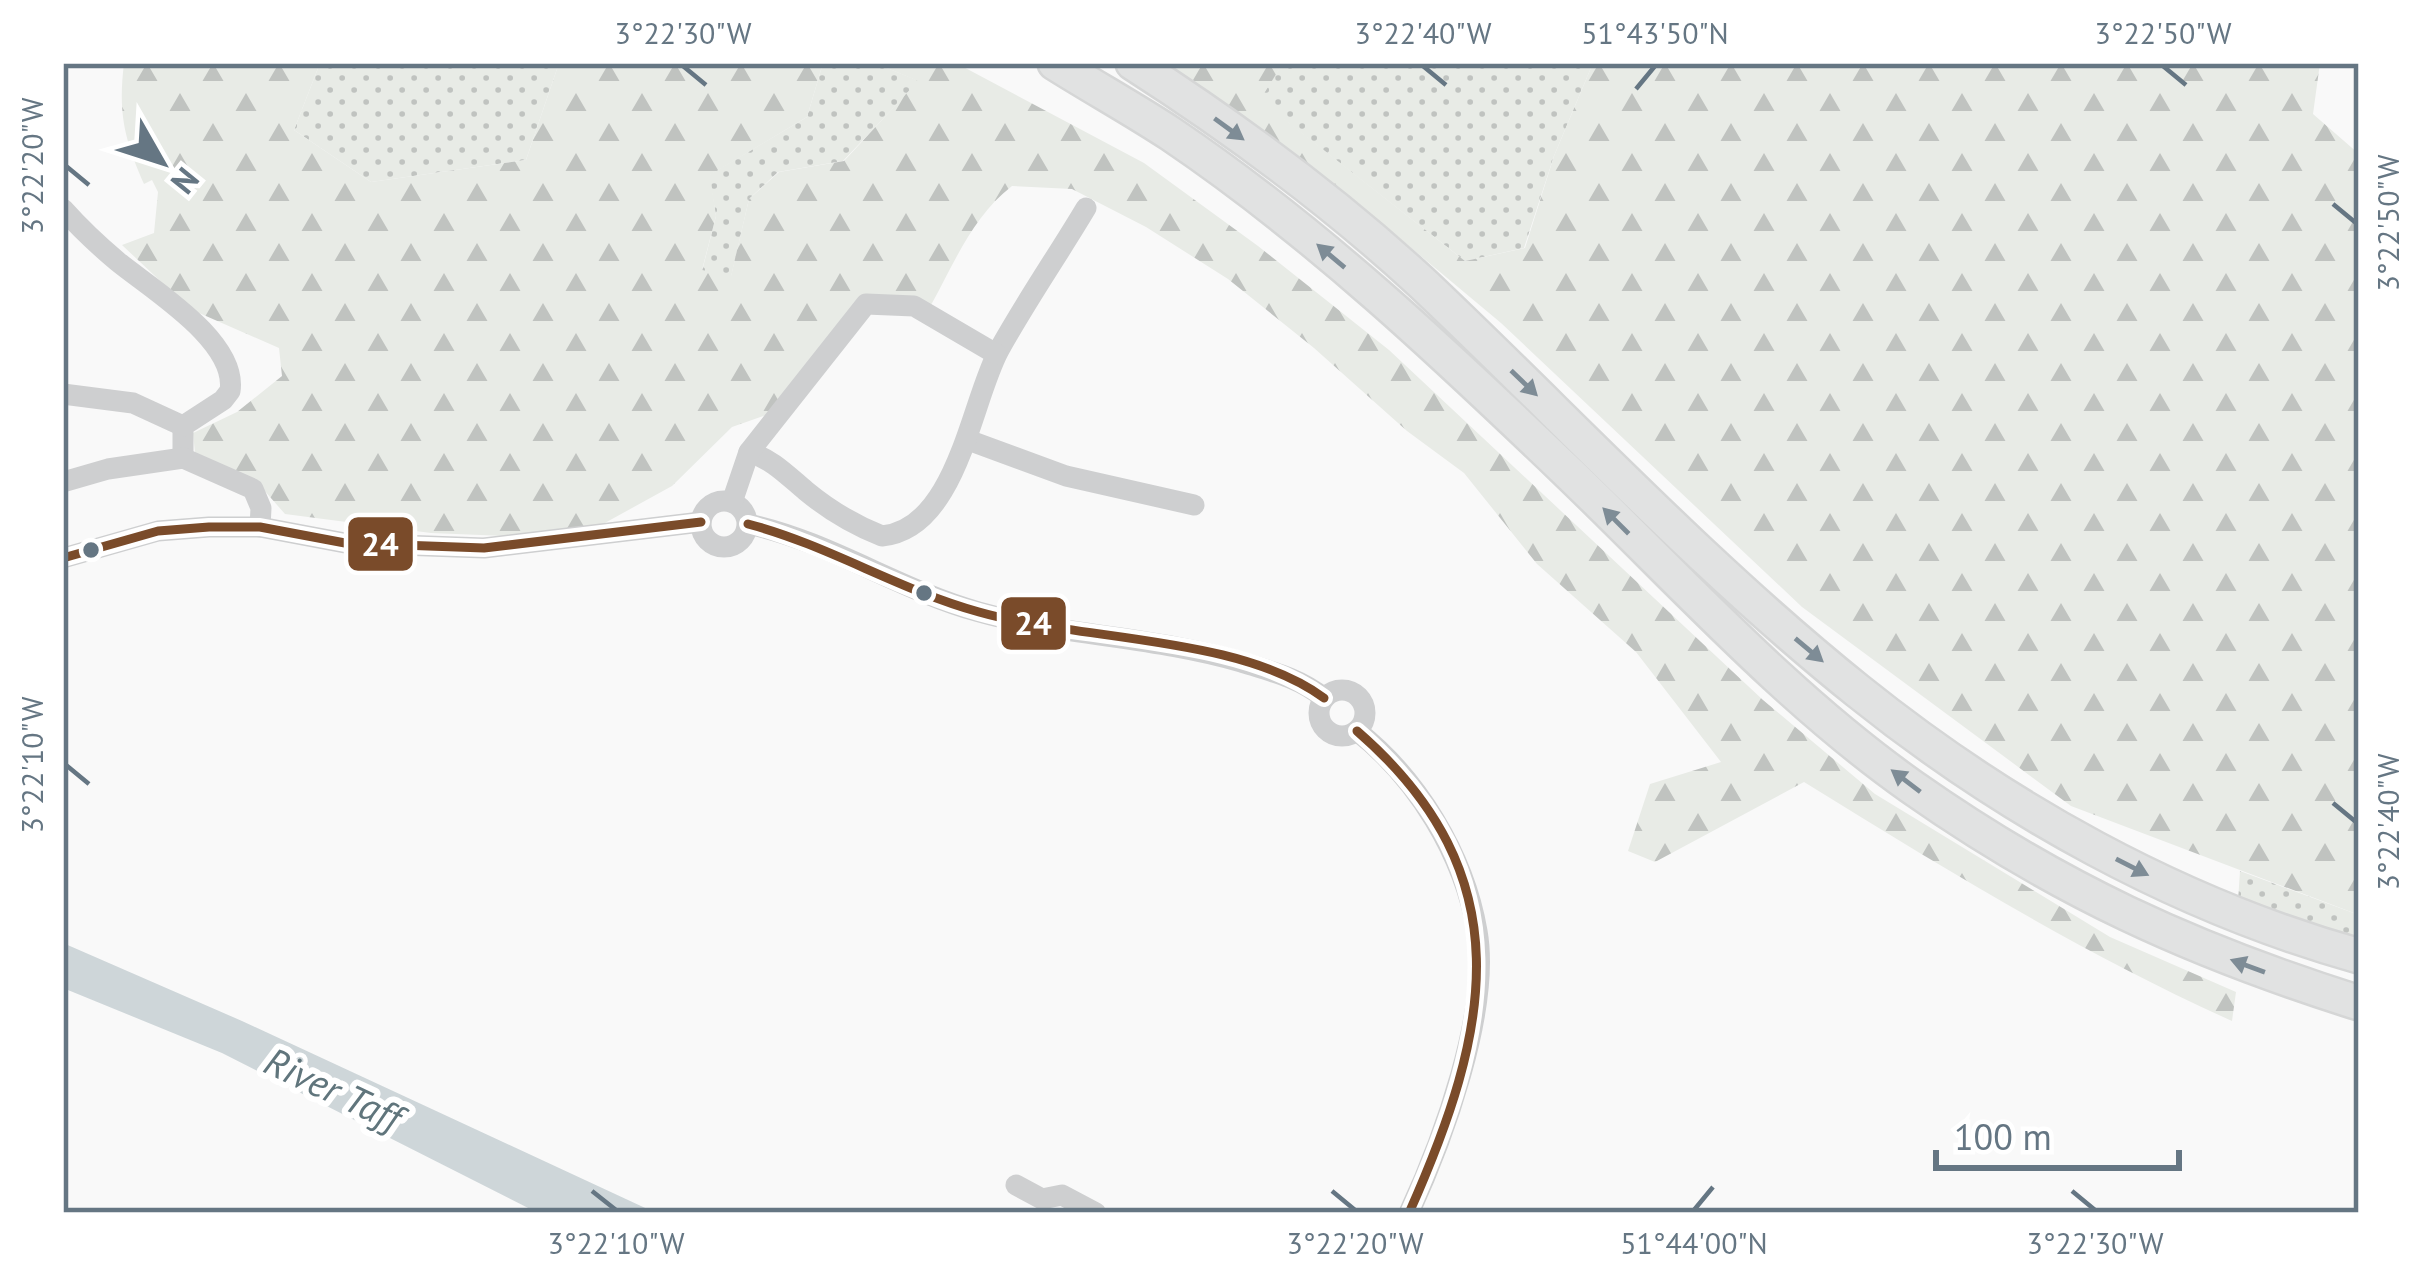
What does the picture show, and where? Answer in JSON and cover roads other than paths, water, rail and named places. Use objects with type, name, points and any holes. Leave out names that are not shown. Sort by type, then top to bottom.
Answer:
[{"type":"highway","points":[[1055,63],[1172,134],[1309,238],[1486,394],[1751,651],[1910,785],[2041,871],[2123,915],[2205,951],[2359,1003]]},
{"type":"highway","points":[[1132,63],[1274,161],[1418,280],[1605,463],[1791,636],[1861,693],[1957,762],[2083,842],[2190,896],[2359,956]]},
{"type":"street","points":[[749,452],[767,458],[858,527],[882,536],[917,523],[936,499],[968,440],[997,354],[1087,208]]},
{"type":"street","points":[[63,209],[74,236],[169,301],[226,361],[230,391],[184,425]]},
{"type":"street","points":[[733,502],[749,452],[866,304],[914,306],[997,354]]},
{"type":"street","points":[[63,394],[133,403],[184,425]]},
{"type":"street","points":[[183,458],[184,425]]},
{"type":"street","points":[[968,440],[1066,476],[1194,505]]},
{"type":"street","points":[[63,482],[108,469],[183,458],[253,489],[261,508],[260,527]]},
{"type":"street","points":[[63,558],[158,531],[260,527],[344,543],[484,548],[700,522],[712,504],[733,502],[748,524],[743,538],[725,548],[706,540],[700,522]]},
{"type":"street","points":[[748,524],[788,533],[973,611],[1040,628],[1220,656],[1309,686],[1324,698]]},
{"type":"street","points":[[1345,690],[1359,697],[1365,718],[1357,731],[1343,737],[1324,728],[1318,712],[1324,698],[1345,690]]},
{"type":"street","points":[[1357,731],[1411,783],[1463,885],[1478,933],[1478,986],[1466,1050],[1445,1122],[1409,1213]]},
{"type":"street","points":[[1016,1185],[1042,1199],[1062,1195],[1096,1213]]},
{"type":"water","name":"River Taff","points":[[63,943],[656,1213],[538,1213],[222,1053],[63,988]]}]
